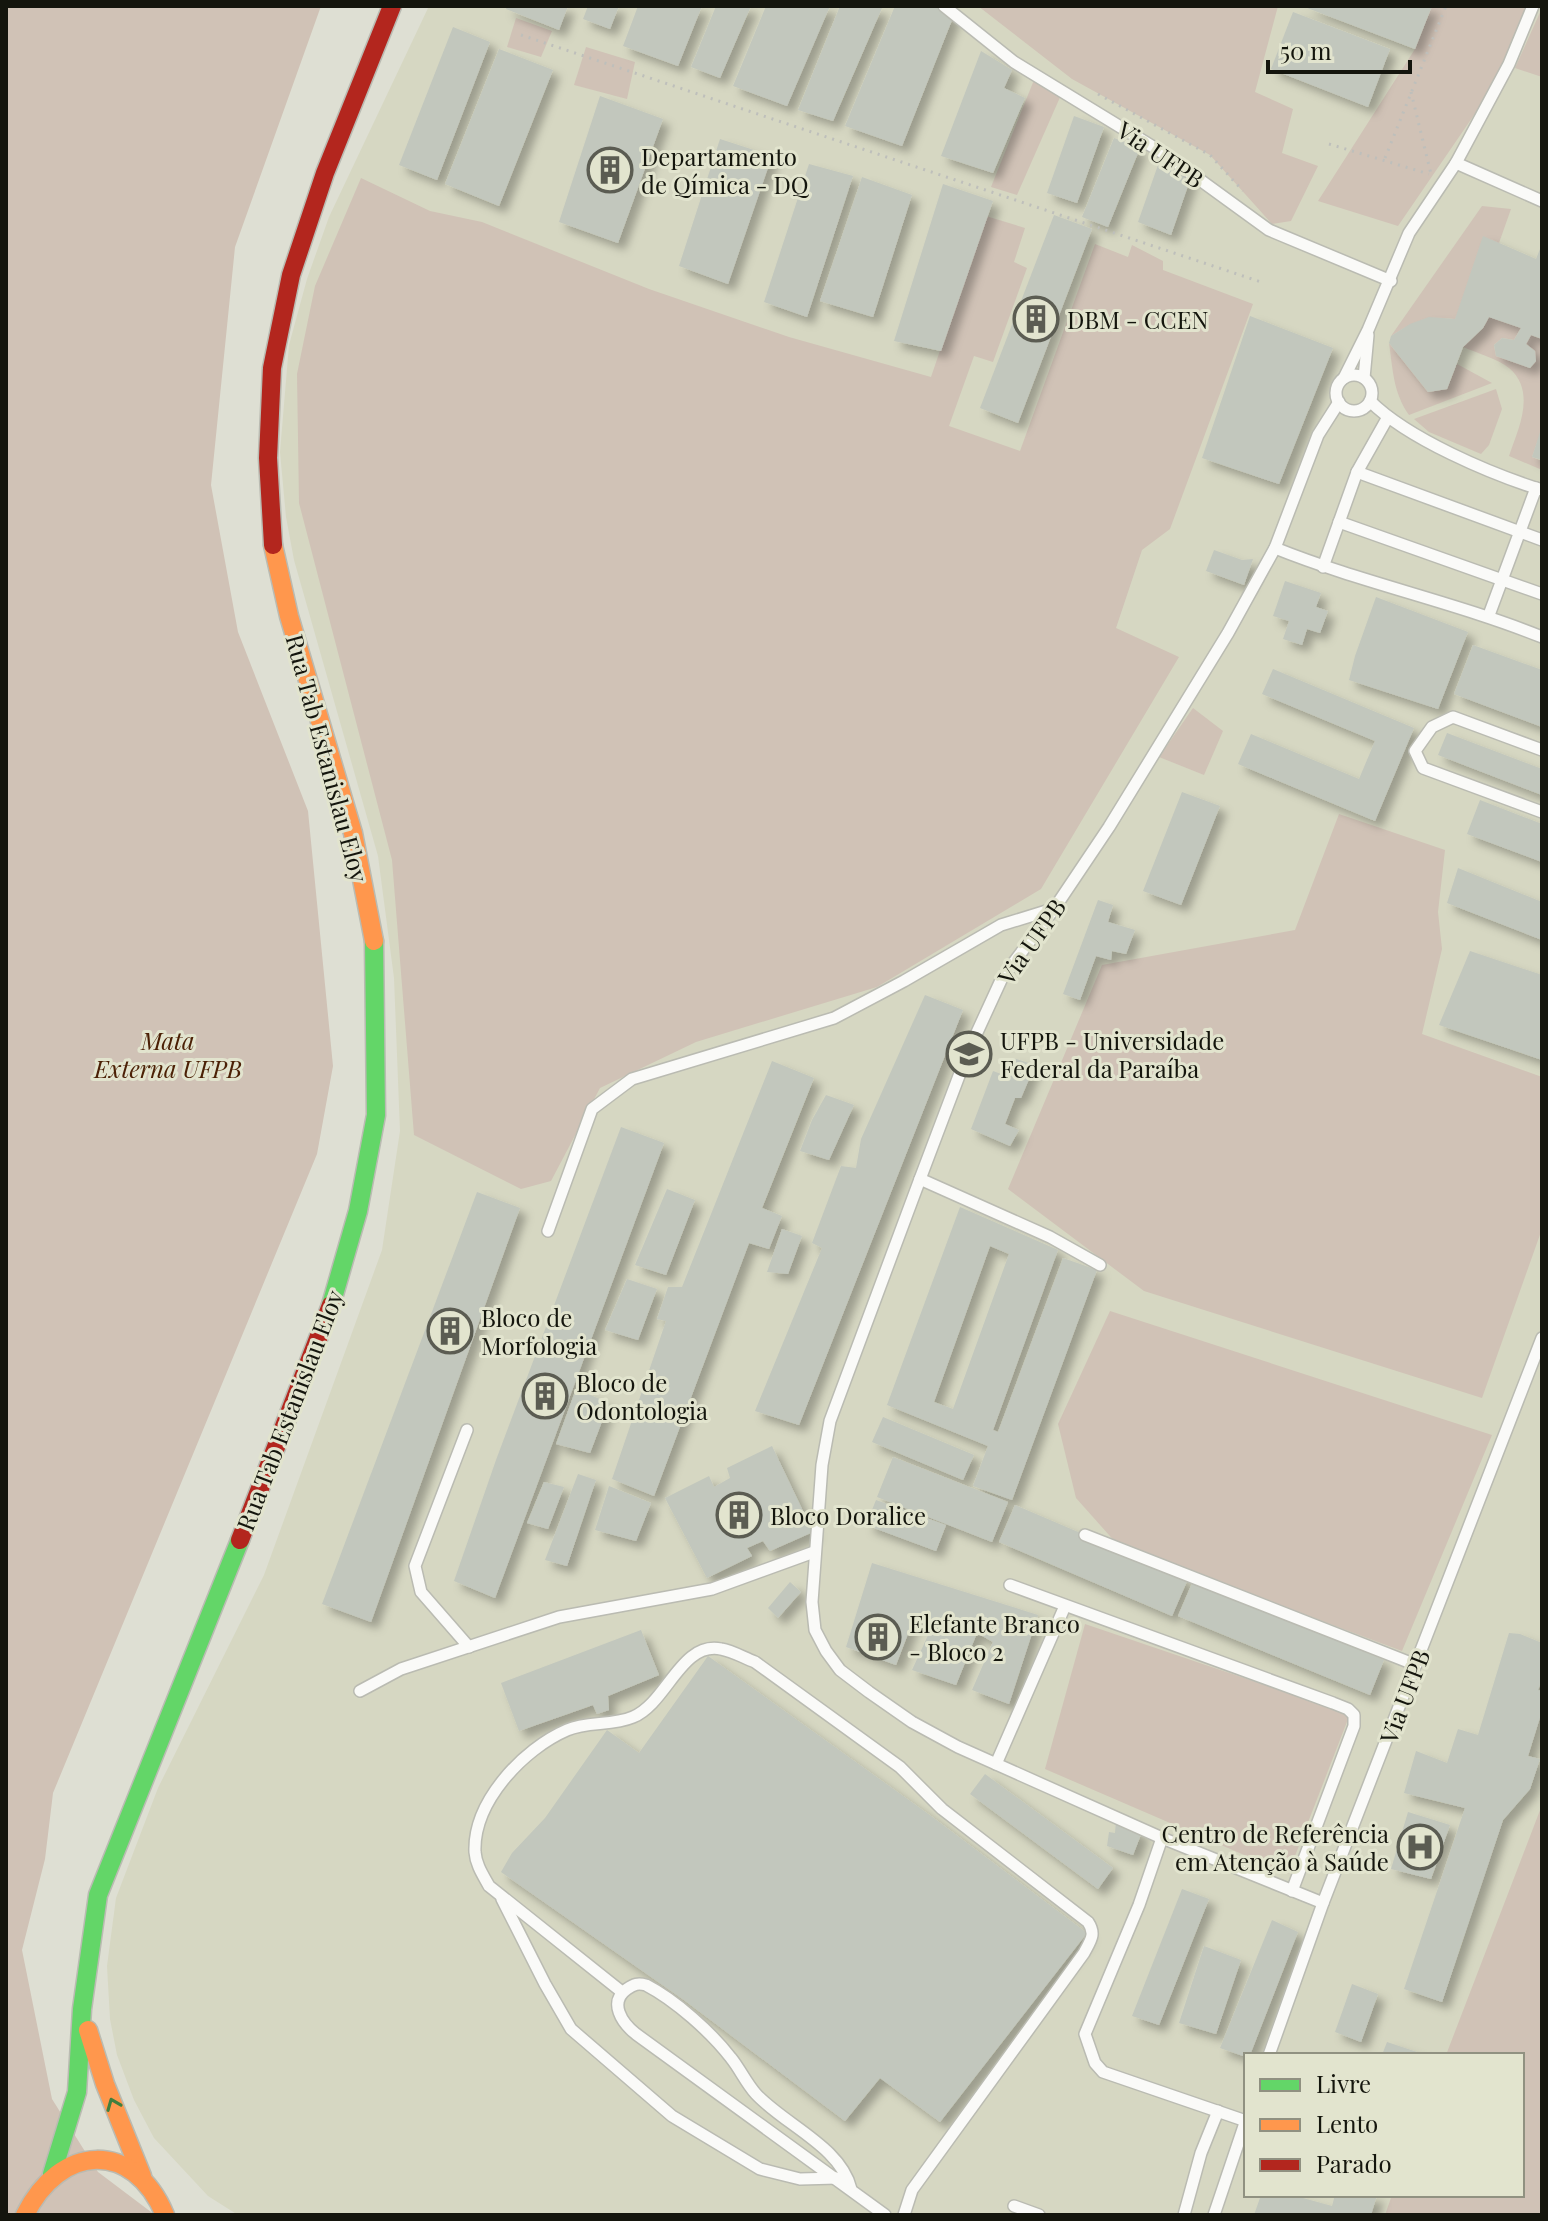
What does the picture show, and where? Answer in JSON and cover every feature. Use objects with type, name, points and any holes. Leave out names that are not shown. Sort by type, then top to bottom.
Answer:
[{"type":"street","name":"Rua Tab Estanislau Eloy","points":[[25,2215],[35,2191],[52,2174],[77,2092],[82,2009],[98,1895],[325,1326],[358,1211],[376,1115],[375,947],[353,833],[289,616],[271,535],[268,458],[272,368],[291,275],[325,173],[392,6]]},
{"type":"street","name":"Rua Tab Estanislau Eloy","points":[[82,2009],[105,2084],[142,2176]]},
{"type":"street","points":[[52,2174],[74,2163],[98,2160],[121,2165],[142,2176],[157,2195],[165,2215]]},
{"type":"street","points":[[157,2195],[187,2215]]},
{"type":"lane","name":"Via UFPB","points":[[944,6],[1014,62],[1163,153],[1269,230],[1391,281]]},
{"type":"lane","points":[[1344,378],[1357,375],[1371,387],[1370,401],[1365,407],[1354,411],[1339,402],[1336,391],[1391,281],[1409,233],[1456,163],[1509,64],[1533,6]]},
{"type":"lane","points":[[1456,163],[1542,201]]},
{"type":"lane","points":[[1364,378],[1368,330]]},
{"type":"lane","points":[[1370,401],[1388,417],[1433,443],[1539,489],[1489,615]]},
{"type":"lane","name":"Via UFPB","points":[[1323,1903],[1162,1838],[996,1764],[912,1722],[840,1670],[815,1630],[812,1602],[822,1465],[830,1421],[968,1052],[1002,978],[1054,909],[1109,827],[1228,633],[1275,548],[1318,435],[1339,402]]},
{"type":"lane","points":[[1323,567],[1357,472],[1388,417]]},
{"type":"lane","points":[[1357,472],[1542,540]]},
{"type":"lane","points":[[1339,522],[1542,594]]},
{"type":"lane","points":[[1275,548],[1323,567],[1489,615],[1542,637]]},
{"type":"lane","points":[[1542,750],[1453,717],[1432,727],[1415,751],[1423,768],[1542,812]]},
{"type":"lane","points":[[548,1231],[592,1109],[632,1079],[834,1018],[1001,925],[1054,909]]},
{"type":"lane","points":[[920,1179],[1039,1232],[1100,1265]]},
{"type":"lane","name":"Via UFPB","points":[[1270,2053],[1323,1903],[1538,1361],[1542,1338]]},
{"type":"lane","points":[[467,1430],[415,1566],[421,1592],[469,1647]]},
{"type":"lane","points":[[1085,1535],[1416,1665]]},
{"type":"lane","points":[[360,1691],[401,1669],[559,1617],[712,1589],[814,1552]]},
{"type":"lane","points":[[1010,1585],[1333,1703],[1354,1715],[1354,1726],[1292,1891]]},
{"type":"lane","points":[[996,1764],[1065,1606]]},
{"type":"lane","points":[[622,1992],[489,1886],[479,1870],[475,1855],[476,1836],[485,1810],[518,1764],[542,1744],[569,1729],[635,1717],[656,1702],[687,1661],[708,1648],[729,1651],[755,1662],[900,1767],[942,1809],[1093,1929],[1084,1953],[912,2190],[904,2215]]},
{"type":"lane","points":[[1162,1838],[1139,1905],[1085,2034],[1095,2063],[1103,2072],[1244,2119]]},
{"type":"lane","points":[[500,1895],[571,2029],[672,2116],[760,2169],[800,2179],[837,2178]]},
{"type":"lane","points":[[851,2189],[837,2159],[787,2122],[753,2091],[730,2055],[707,2031],[646,1985],[631,1986],[622,1992],[617,2006],[627,2027],[885,2215]]},
{"type":"lane","points":[[1184,2215],[1201,2153],[1218,2111]]},
{"type":"lane","points":[[1214,2215],[1244,2126]]},
{"type":"lane","points":[[1014,2206],[1039,2215]]},
{"type":"path","points":[[1384,160],[1446,6]]},
{"type":"path","points":[[521,35],[1261,282]]},
{"type":"path","points":[[1411,92],[1431,174]]},
{"type":"path","points":[[1099,94],[1210,155],[1252,201]]},
{"type":"path","points":[[1329,144],[1431,174]]},
{"type":"path","points":[[1431,174],[1439,163]]},
{"type":"shaded area","name":"UFPB - Universidade Federal da Paraíba","points":[[429,6],[1542,6],[1542,2215],[238,2215],[208,2196],[154,2138],[134,2100],[117,2055],[110,2019],[107,1966],[116,1898],[158,1788],[264,1575],[382,1250],[400,1131],[394,978],[378,856],[294,560],[286,517],[280,452],[289,345],[307,279],[329,217]]},
{"type":"green space","name":"Mata Externa UFPB","points":[[6,6],[321,6],[235,247],[211,485],[238,632],[308,811],[333,1066],[317,1154],[53,1793],[45,1859],[22,1950],[52,2099],[98,2172],[155,2215],[6,2215]]},
{"type":"green space","points":[[978,6],[1278,6],[1255,92],[1293,109],[1282,153],[1318,166],[1291,221],[1272,224],[1210,155],[1072,79]]},
{"type":"green space","points":[[1432,6],[1527,6],[1498,80],[1398,226],[1318,201],[1415,49]]},
{"type":"green space","points":[[1542,8],[1542,77],[1515,68]]},
{"type":"green space","points":[[516,18],[552,31],[541,57],[507,47]]},
{"type":"green space","points":[[586,47],[635,62],[627,99],[574,85]]},
{"type":"green space","points":[[1034,80],[1061,95],[1017,195],[991,187]]},
{"type":"green space","points":[[361,178],[430,211],[482,222],[649,289],[789,337],[931,377],[986,216],[1025,228],[1014,262],[1027,268],[993,362],[974,356],[949,426],[1020,451],[1095,244],[1128,257],[1132,245],[1163,261],[1163,270],[1253,304],[1170,529],[1142,550],[1116,628],[1179,657],[1041,889],[877,987],[696,1042],[600,1088],[551,1181],[521,1189],[414,1135],[392,860],[299,503],[297,374],[315,286]]},
{"type":"green space","points":[[1482,206],[1511,209],[1499,243],[1455,319],[1422,321],[1391,336]]},
{"type":"green space","points":[[1489,317],[1521,328],[1514,340],[1502,338],[1494,345],[1496,356],[1530,368],[1536,361],[1526,344],[1531,335],[1542,339],[1542,428],[1532,457],[1542,461],[1542,470],[1509,456],[1523,411],[1522,388],[1517,378],[1499,362],[1463,347],[1483,328]]},
{"type":"green space","points":[[1389,343],[1428,392],[1447,389],[1457,364],[1492,383],[1409,415],[1397,389]]},
{"type":"green space","points":[[1496,389],[1502,409],[1489,445],[1481,454],[1429,432],[1414,419]]},
{"type":"green space","points":[[1193,708],[1223,731],[1204,775],[1159,757]]},
{"type":"green space","points":[[1339,814],[1445,850],[1438,912],[1442,949],[1422,1034],[1542,1077],[1542,1229],[1482,1398],[1144,1291],[1008,1189],[1102,965],[1295,930]]},
{"type":"green space","points":[[1110,1311],[1492,1435],[1402,1651],[1117,1544],[1076,1498],[1058,1424]]},
{"type":"green space","points":[[1085,1624],[1350,1714],[1288,1874],[1045,1769]]},
{"type":"green space","points":[[1542,1805],[1542,2215],[1385,2215],[1391,2197],[1524,2197],[1524,2053],[1447,2053]]},
{"type":"building","points":[[507,6],[568,6],[559,30],[506,9]]},
{"type":"building","points":[[588,6],[619,6],[610,29],[583,19]]},
{"type":"building","points":[[638,6],[702,6],[678,66],[623,46]]},
{"type":"building","points":[[716,6],[751,6],[720,78],[691,67]]},
{"type":"building","points":[[766,6],[830,6],[787,106],[733,86]]},
{"type":"building","points":[[840,6],[882,8],[833,121],[798,110]]},
{"type":"building","points":[[895,6],[932,6],[954,15],[902,146],[845,126]]},
{"type":"building","points":[[1302,6],[1432,6],[1415,49]]},
{"type":"building","points":[[1293,12],[1390,49],[1368,107],[1271,69]]},
{"type":"building","points":[[453,27],[490,42],[437,180],[399,165]]},
{"type":"building","points":[[499,49],[553,70],[499,206],[445,184]]},
{"type":"building","points":[[981,51],[1012,70],[1004,88],[1025,98],[993,173],[941,156]]},
{"type":"building","name":"Departamento de Qímica - DQ","points":[[600,96],[663,119],[618,243],[559,222]]},
{"type":"building","points":[[1074,116],[1104,127],[1077,203],[1047,193]]},
{"type":"building","points":[[1114,138],[1140,148],[1108,227],[1082,217]]},
{"type":"building","points":[[720,139],[772,156],[728,284],[679,266]]},
{"type":"building","points":[[809,164],[853,176],[807,317],[764,302]]},
{"type":"building","points":[[1158,165],[1191,177],[1171,235],[1138,222]]},
{"type":"building","points":[[862,177],[912,195],[873,317],[820,301]]},
{"type":"building","points":[[943,184],[993,201],[941,351],[894,341]]},
{"type":"building","name":"DBM - CCEN","points":[[1054,215],[1092,229],[1018,423],[980,408]]},
{"type":"building","points":[[1483,236],[1536,259],[1542,244],[1542,339],[1531,335],[1526,344],[1535,351],[1536,361],[1530,368],[1496,356],[1494,345],[1502,338],[1514,340],[1521,328],[1489,317],[1483,328],[1463,347],[1447,389],[1428,392],[1389,343],[1391,336],[1429,317],[1455,319]]},
{"type":"building","points":[[1250,316],[1333,348],[1279,484],[1202,458]]},
{"type":"building","points":[[1542,429],[1542,460],[1532,457]]},
{"type":"building","points":[[1214,550],[1242,560],[1253,559],[1244,585],[1206,571]]},
{"type":"building","points":[[1285,581],[1321,593],[1316,607],[1328,611],[1320,633],[1307,629],[1302,645],[1283,639],[1289,621],[1273,616]]},
{"type":"building","points":[[1376,597],[1468,632],[1438,709],[1349,680]]},
{"type":"building","points":[[1473,645],[1542,670],[1542,727],[1454,694]]},
{"type":"building","points":[[1273,669],[1414,728],[1375,821],[1238,764],[1251,734],[1359,779],[1375,741],[1262,694]]},
{"type":"building","points":[[1447,733],[1542,769],[1542,795],[1438,755]]},
{"type":"building","points":[[1182,792],[1220,806],[1181,905],[1143,891]]},
{"type":"building","points":[[1480,800],[1542,824],[1542,862],[1467,834]]},
{"type":"building","points":[[1458,868],[1542,902],[1542,940],[1447,903]]},
{"type":"building","points":[[1098,900],[1113,905],[1108,922],[1135,930],[1126,954],[1112,951],[1111,960],[1096,956],[1080,1000],[1063,994]]},
{"type":"building","points":[[1470,951],[1542,975],[1542,1060],[1439,1025]]},
{"type":"building","points":[[925,995],[963,1010],[799,1425],[755,1411],[822,1248],[812,1243],[841,1166],[856,1168],[861,1139]]},
{"type":"building","points":[[1013,1058],[1035,1065],[1021,1098],[1015,1098],[1005,1124],[1019,1130],[1010,1146],[971,1129],[993,1071],[1004,1075]]},
{"type":"building","points":[[772,1061],[814,1078],[762,1208],[782,1216],[769,1249],[749,1243],[654,1496],[612,1479],[666,1321],[657,1319],[668,1287],[682,1287]]},
{"type":"building","points":[[826,1095],[854,1105],[829,1160],[800,1151]]},
{"type":"building","name":"Bloco de Odontologia","points":[[621,1127],[664,1143],[495,1598],[454,1581]]},
{"type":"building","points":[[667,1189],[695,1200],[666,1275],[635,1265]]},
{"type":"building","name":"Bloco de Morfologia","points":[[477,1192],[520,1208],[371,1622],[322,1604]]},
{"type":"building","points":[[960,1207],[1058,1250],[993,1430],[998,1432],[1063,1258],[1097,1270],[1012,1500],[973,1486],[988,1446],[887,1405]],"holes":[[[990,1246],[1009,1254],[953,1409],[934,1402]]]},
{"type":"building","points":[[782,1229],[802,1236],[788,1274],[767,1272]]},
{"type":"building","points":[[627,1279],[657,1289],[638,1340],[605,1330]]},
{"type":"building","points":[[576,1389],[609,1403],[590,1453],[556,1444]]},
{"type":"building","points":[[883,1417],[974,1455],[963,1480],[872,1442]]},
{"type":"building","name":"Bloco Doralice","points":[[772,1446],[813,1532],[770,1551],[763,1541],[747,1548],[752,1556],[707,1578],[665,1498],[709,1476],[714,1487],[730,1478],[727,1468]]},
{"type":"building","points":[[893,1457],[1008,1502],[992,1542],[877,1497]]},
{"type":"building","points":[[578,1474],[596,1480],[567,1566],[545,1560]]},
{"type":"building","points":[[544,1482],[564,1487],[548,1529],[527,1523]]},
{"type":"building","points":[[609,1486],[651,1503],[636,1541],[595,1530]]},
{"type":"building","points":[[876,1500],[946,1525],[936,1551],[866,1525]]},
{"type":"building","points":[[1015,1505],[1188,1579],[1172,1616],[999,1542]]},
{"type":"building","name":"Elefante Branco - Bloco 2","points":[[872,1563],[1038,1615],[1009,1704],[972,1690],[993,1642],[977,1633],[956,1685],[912,1670],[935,1620],[916,1613],[896,1665],[846,1647]]},
{"type":"building","points":[[1193,1581],[1384,1660],[1370,1695],[1178,1616]]},
{"type":"building","points":[[790,1582],[801,1592],[778,1618],[768,1608]]},
{"type":"building","points":[[641,1630],[659,1675],[608,1696],[609,1710],[597,1714],[593,1705],[519,1731],[501,1683]]},
{"type":"building","points":[[1509,1633],[1542,1643],[1542,1680],[1538,1690],[1542,1691],[1542,1711],[1528,1756],[1540,1759],[1530,1789],[1503,1820],[1442,2002],[1404,1989],[1465,1808],[1404,1793],[1416,1751],[1447,1763],[1458,1729],[1478,1735]]},
{"type":"building","points":[[708,1656],[931,1816],[1087,1933],[940,2122],[880,2078],[845,2121],[684,2000],[501,1872],[512,1853],[545,1818],[607,1730],[639,1753]]},
{"type":"building","points":[[985,1774],[1113,1868],[1098,1889],[970,1794]]},
{"type":"building","name":"Centro de Referência em Atenção à Saúde","points":[[1408,1812],[1450,1825],[1431,1879],[1391,1869]]},
{"type":"building","points":[[1116,1821],[1142,1832],[1133,1855],[1107,1846],[1109,1832],[1115,1833]]},
{"type":"building","points":[[1182,1889],[1209,1899],[1159,2025],[1132,2016]]},
{"type":"building","points":[[1272,1920],[1298,1932],[1251,2053],[1244,2053],[1244,2056],[1220,2048]]},
{"type":"building","points":[[1204,1946],[1241,1960],[1216,2034],[1179,2023]]},
{"type":"building","points":[[1352,1984],[1378,1994],[1361,2042],[1335,2032]]},
{"type":"building","points":[[1387,2042],[1420,2053],[1383,2053]]},
{"type":"building","points":[[1260,2197],[1299,2197],[1332,2206],[1334,2197],[1376,2197],[1371,2215],[1254,2215]]},
{"type":"traffic: fast","points":[[331,1305],[358,1211],[376,1115],[374,941]]},
{"type":"traffic: fast","points":[[52,2174],[77,2092],[82,2009],[98,1895],[240,1540]]},
{"type":"traffic: slow","points":[[273,545],[289,616],[353,833],[374,941]]},
{"type":"traffic: slow","points":[[88,2030],[105,2084],[142,2176]]},
{"type":"traffic: slow","points":[[25,2215],[40,2191],[57,2174],[76,2164],[96,2160],[116,2163],[135,2173],[151,2190],[165,2215]]},
{"type":"traffic: jam","points":[[273,545],[268,458],[272,368],[291,275],[325,173],[392,6]]},
{"type":"traffic: jam","points":[[240,1540],[331,1305]]},
{"type":"place","name":"Departamento de Qímica - DQ","points":[[610,170]]},
{"type":"place","name":"DBM - CCEN","points":[[1036,319]]},
{"type":"place","name":"UFPB - Universidade Federal da Paraíba","points":[[969,1054]]},
{"type":"place","name":"Bloco de Morfologia","points":[[450,1331]]},
{"type":"place","name":"Bloco de Odontologia","points":[[545,1396]]},
{"type":"place","name":"Bloco Doralice","points":[[739,1515]]},
{"type":"place","name":"Elefante Branco - Bloco 2","points":[[878,1637]]},
{"type":"place","name":"Centro de Referência em Atenção à Saúde","points":[[1420,1847]]}]
